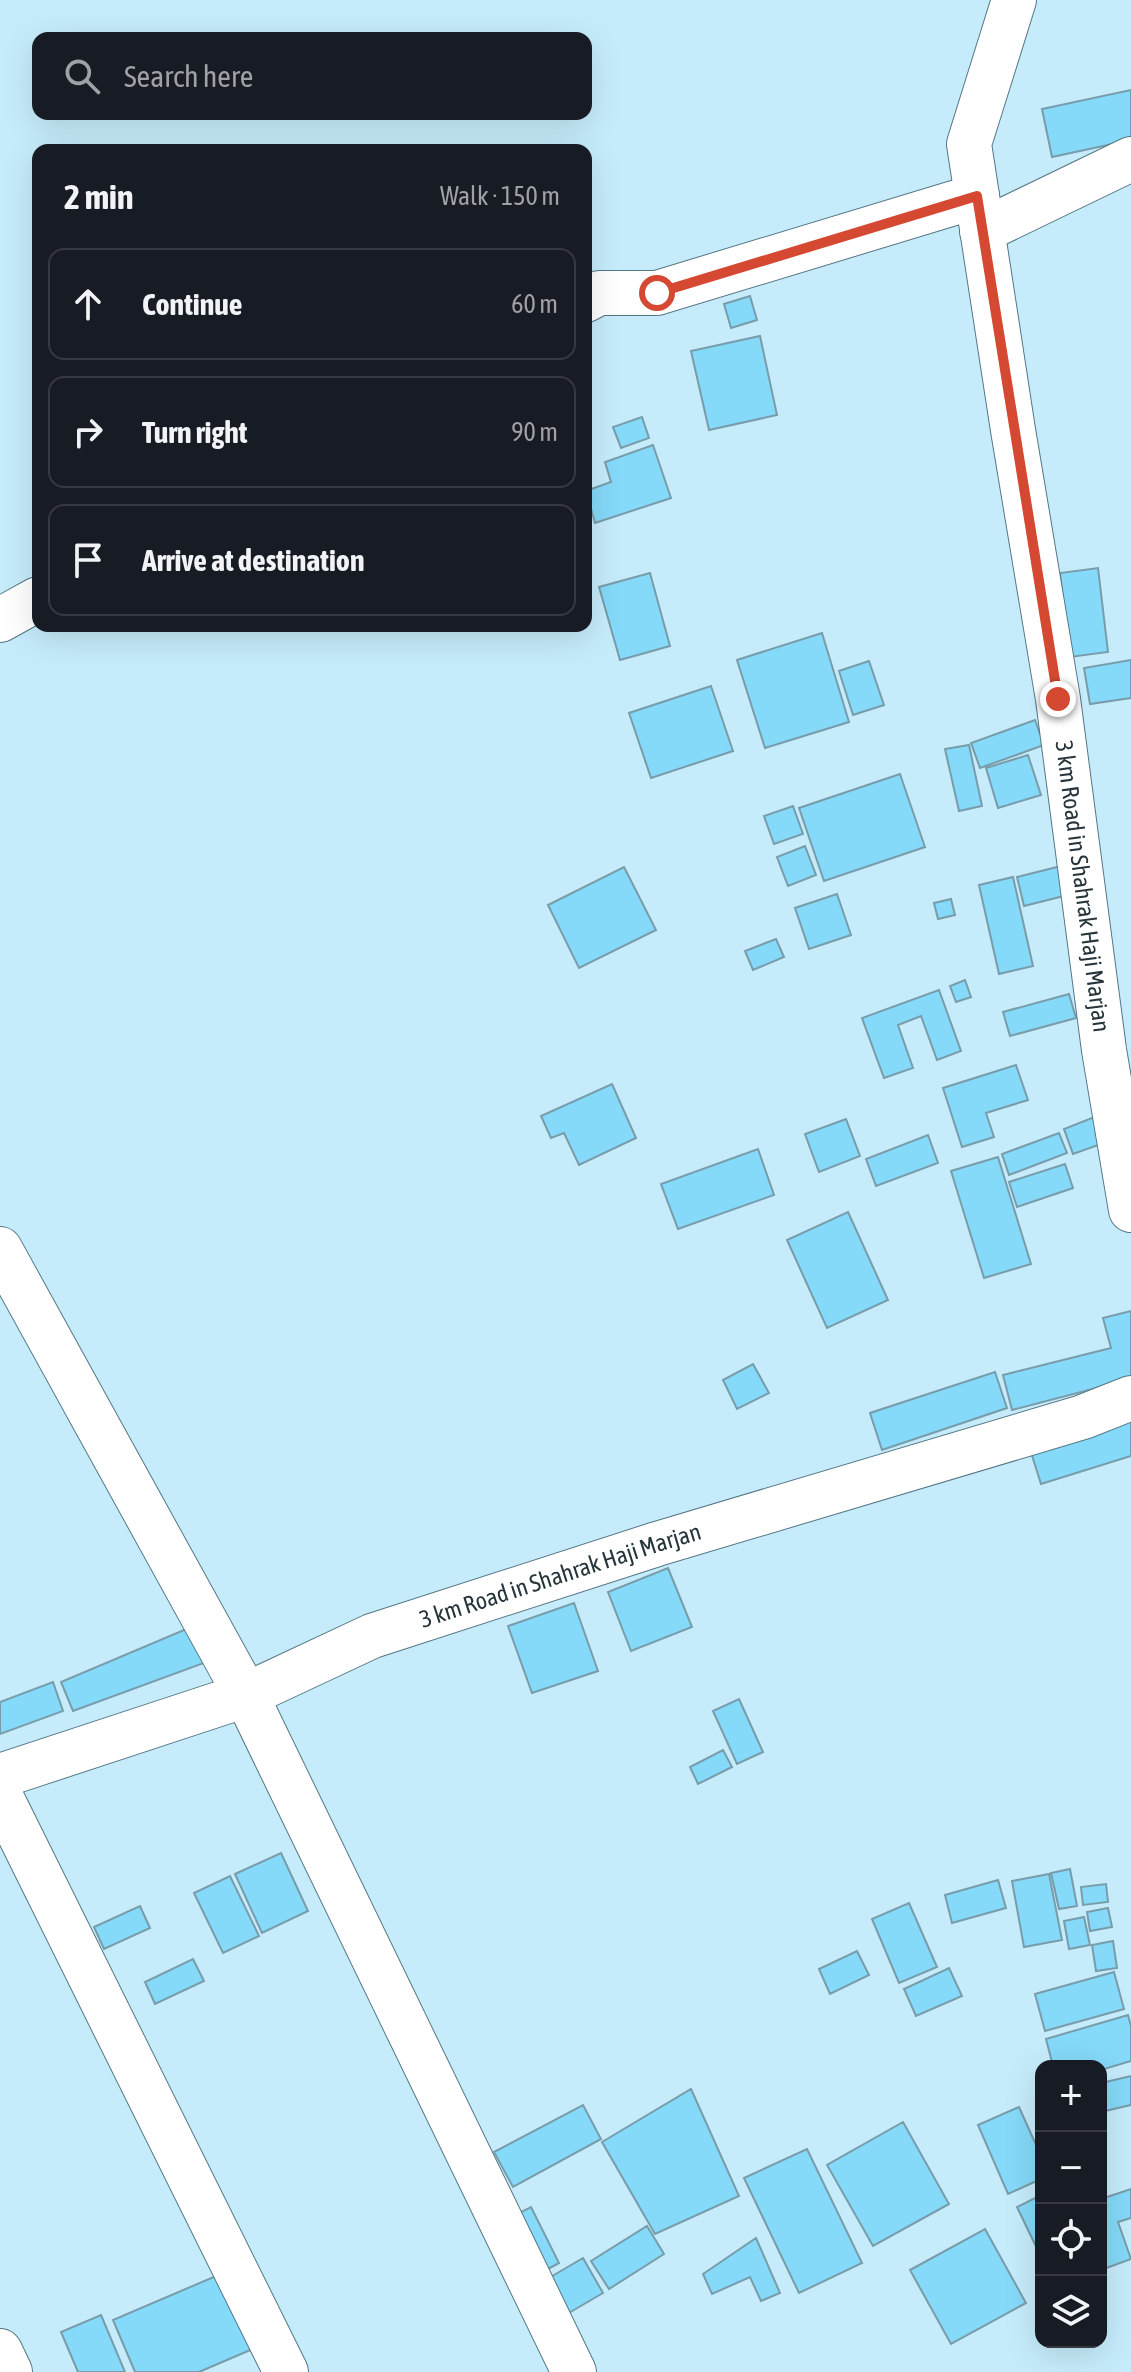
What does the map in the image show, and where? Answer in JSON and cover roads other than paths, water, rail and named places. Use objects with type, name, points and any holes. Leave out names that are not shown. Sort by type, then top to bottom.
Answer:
[{"type":"street","name":"3 km Road in Shahrak Haji Marjan","points":[[1014,0],[969,144],[1058,699],[1104,1050],[1131,1210]]},
{"type":"street","points":[[592,297],[599,293],[657,293],[979,213],[1131,159]]},
{"type":"street","points":[[0,620],[32,602]]},
{"type":"street","points":[[0,1249],[246,1695],[574,2372]]},
{"type":"street","name":"3 km Road in Shahrak Haji Marjan","points":[[0,1776],[246,1695],[372,1636],[657,1544],[1083,1417],[1131,1398]]},
{"type":"street","points":[[0,1795],[286,2372]]},
{"type":"street","points":[[0,2351],[10,2372]]}]
